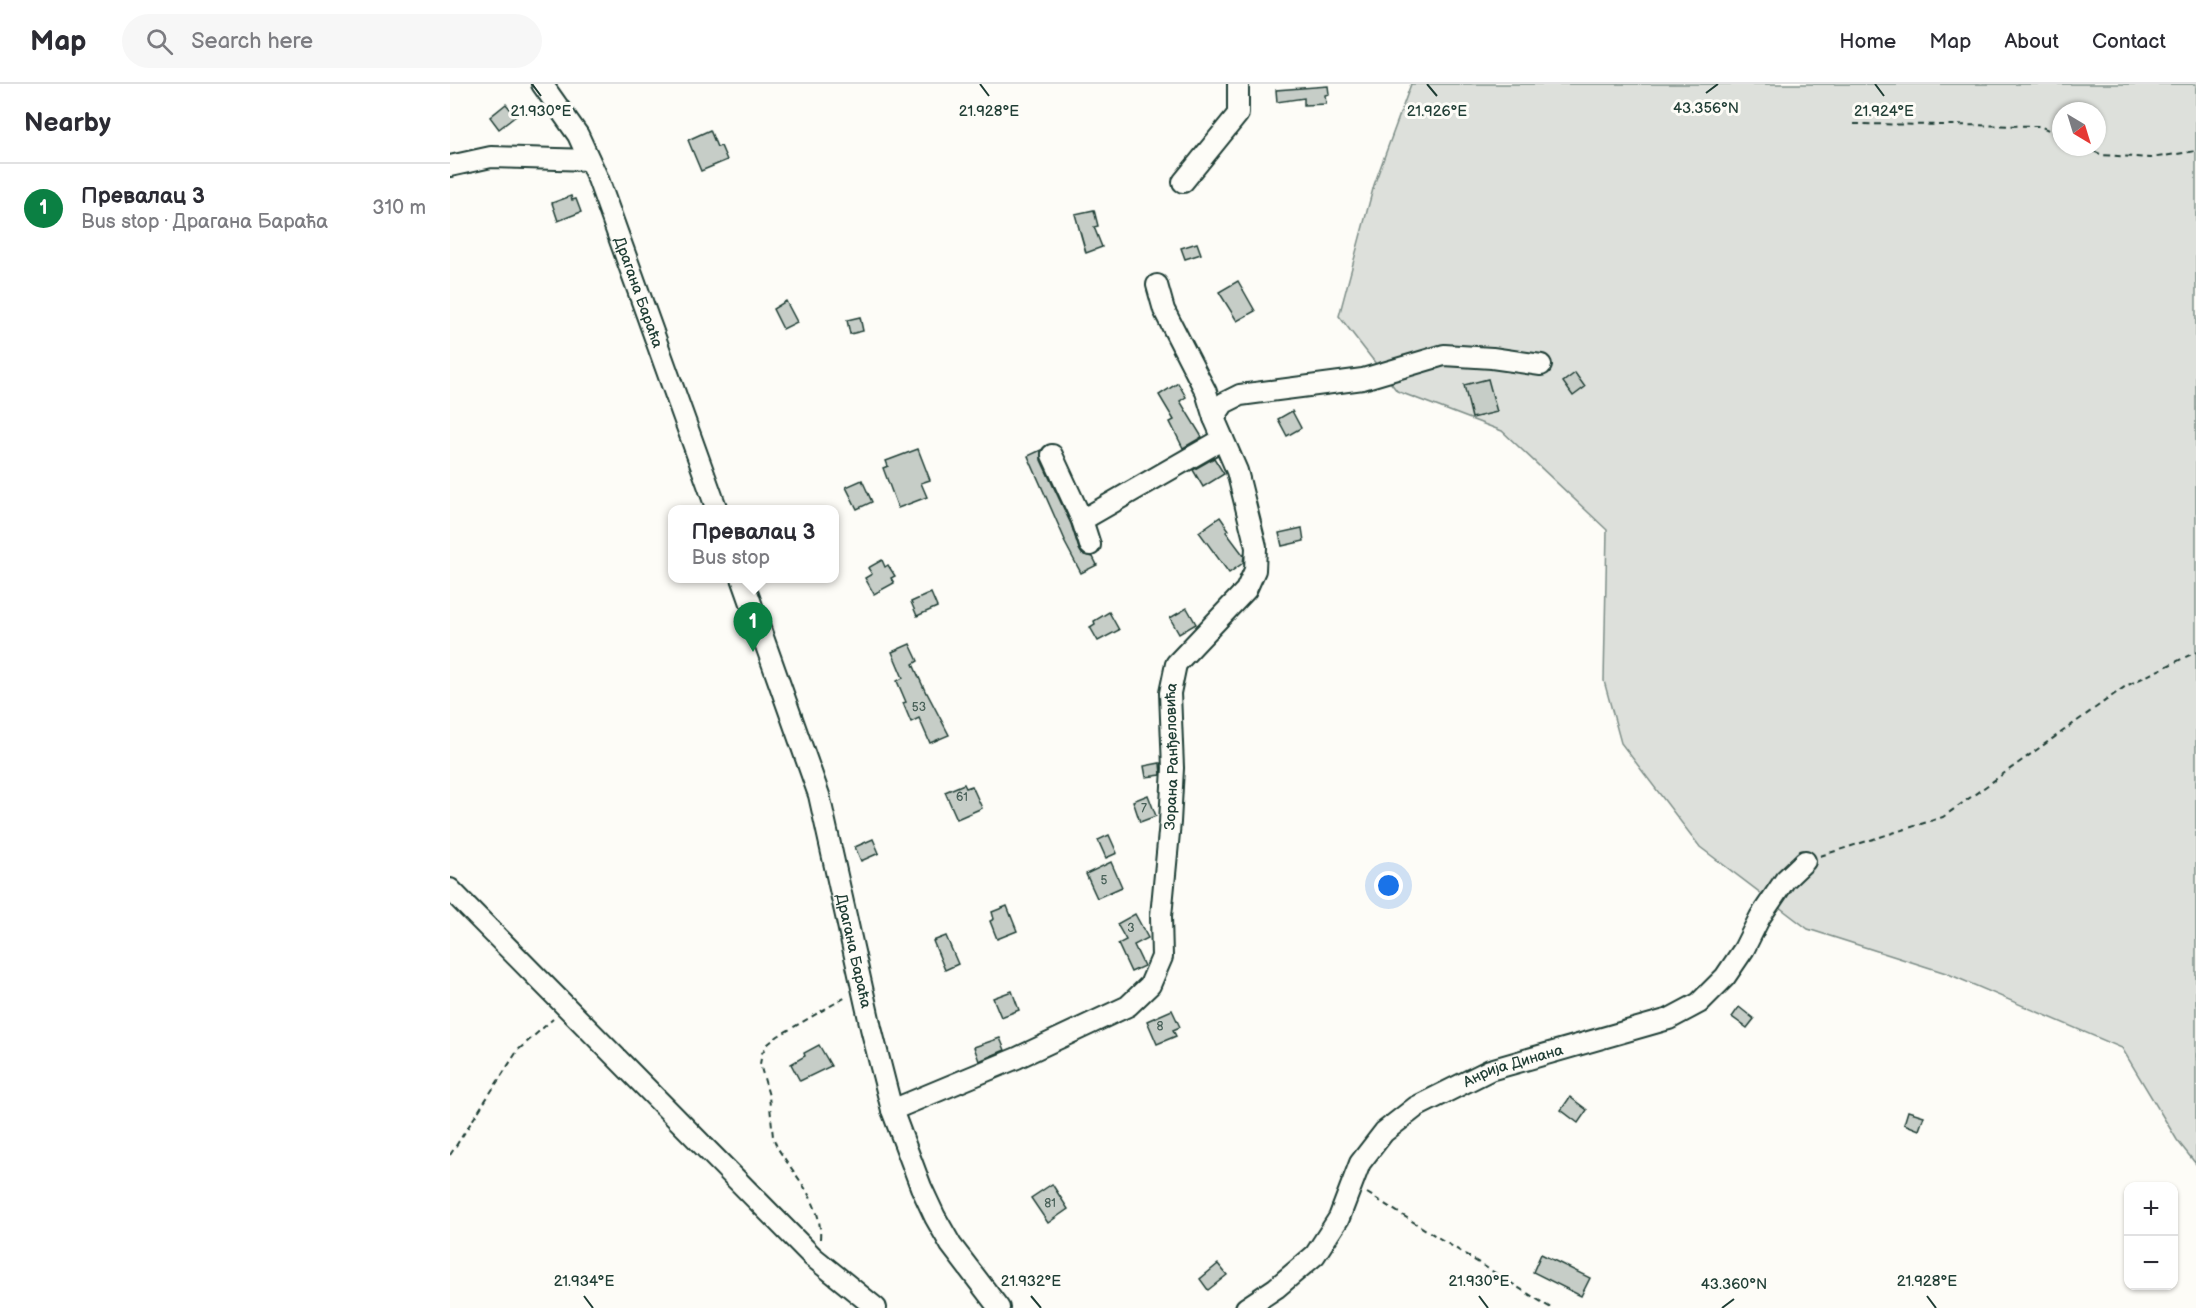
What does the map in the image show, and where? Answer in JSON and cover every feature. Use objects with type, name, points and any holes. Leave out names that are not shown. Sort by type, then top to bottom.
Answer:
[{"type":"street","name":"Драгана Бараћа","points":[[542,84],[578,135],[589,160],[616,227],[715,505]]},
{"type":"street","points":[[1182,182],[1238,114],[1238,84]]},
{"type":"street","points":[[450,166],[491,158],[589,160]]},
{"type":"street","name":"Зорана Ранђеловића","points":[[892,1110],[1017,1058],[1128,1006],[1150,986],[1162,957],[1161,916],[1173,768],[1170,693],[1176,664],[1246,590],[1255,570],[1256,547],[1237,471],[1214,418],[1206,392],[1164,310],[1157,285]]},
{"type":"street","points":[[1214,418],[1224,403],[1240,394],[1363,379],[1444,355],[1492,358],[1541,365]]},
{"type":"street","points":[[1082,520],[1223,439]]},
{"type":"street","points":[[1052,455],[1082,520],[1090,545]]},
{"type":"street","name":"Драгана Бараћа","points":[[743,583],[819,795],[892,1110],[921,1187],[935,1217],[951,1245],[999,1308]]},
{"type":"street","name":"Анрија Динана","points":[[1246,1308],[1276,1288],[1315,1255],[1339,1218],[1360,1163],[1384,1132],[1416,1107],[1490,1070],[1669,1019],[1699,1003],[1725,977],[1785,880],[1805,861]]},
{"type":"street","points":[[450,890],[813,1257],[876,1308]]},
{"type":"path","points":[[1854,124],[2040,126],[2052,132]]},
{"type":"path","points":[[2106,155],[2151,158],[2196,151]]},
{"type":"path","points":[[1805,861],[1943,817],[2126,686],[2196,652]]},
{"type":"path","points":[[813,1257],[820,1240],[821,1226],[816,1208],[773,1137],[769,1096],[760,1064],[762,1053],[778,1036],[862,988]]},
{"type":"path","points":[[450,1155],[518,1050],[567,1007]]},
{"type":"path","points":[[1350,1187],[1372,1194],[1551,1308]]},
{"type":"shaded area","points":[[1411,84],[2196,84],[2196,1164],[2177,1140],[2122,1048],[1946,973],[1808,929],[1700,847],[1621,743],[1604,681],[1607,530],[1502,431],[1397,391],[1339,316],[1374,185]]},
{"type":"building","points":[[1328,86],[1329,94],[1325,95],[1326,104],[1304,105],[1304,98],[1277,102],[1276,90]]},
{"type":"building","points":[[506,104],[516,116],[499,129],[490,117]]},
{"type":"building","points":[[710,130],[717,147],[721,146],[727,160],[701,171],[688,140]]},
{"type":"building","points":[[571,196],[572,200],[576,199],[581,212],[558,221],[552,203]]},
{"type":"building","points":[[1094,210],[1098,226],[1094,227],[1102,247],[1086,253],[1075,214]]},
{"type":"building","points":[[1197,243],[1201,254],[1185,259],[1181,248]]},
{"type":"building","points":[[1238,281],[1255,311],[1237,321],[1219,292]]},
{"type":"building","points":[[786,301],[797,322],[783,329],[773,309]]},
{"type":"building","points":[[860,317],[863,331],[850,334],[847,320]]},
{"type":"building","points":[[1575,373],[1585,387],[1573,396],[1563,382]]},
{"type":"building","points":[[1488,379],[1497,412],[1472,418],[1464,385]]},
{"type":"building","points":[[1178,383],[1186,397],[1180,401],[1202,437],[1183,448],[1170,422],[1174,420],[1159,395]]},
{"type":"building","points":[[1292,411],[1301,428],[1287,436],[1278,419]]},
{"type":"building","points":[[918,449],[930,480],[921,483],[927,497],[898,508],[883,468],[888,466],[886,461]]},
{"type":"building","points":[[1041,450],[1041,460],[1071,524],[1079,549],[1082,554],[1093,557],[1097,565],[1081,573],[1064,541],[1028,456]]},
{"type":"building","points":[[1214,458],[1224,474],[1203,487],[1193,470]]},
{"type":"building","points":[[862,480],[872,502],[857,509],[846,487]]},
{"type":"building","points":[[1220,517],[1229,530],[1226,532],[1244,556],[1243,563],[1229,573],[1199,532]]},
{"type":"building","points":[[1302,528],[1304,541],[1282,546],[1279,533]]},
{"type":"building","points":[[882,560],[885,567],[888,565],[895,576],[891,578],[894,583],[874,594],[865,578],[872,574],[868,568]]},
{"type":"building","points":[[931,593],[937,607],[917,616],[911,602]]},
{"type":"building","points":[[1187,608],[1196,624],[1179,634],[1170,618]]},
{"type":"building","points":[[1109,612],[1119,630],[1098,641],[1090,627],[1095,624],[1094,621]]},
{"type":"building","points":[[910,644],[918,661],[913,664],[949,735],[930,743],[919,718],[911,722],[897,681],[903,678],[892,652]]},
{"type":"building","points":[[1160,763],[1161,775],[1146,777],[1144,766]]},
{"type":"building","points":[[964,784],[966,788],[972,786],[982,808],[957,819],[945,792]]},
{"type":"building","points":[[1148,795],[1156,816],[1140,822],[1133,801]]},
{"type":"building","points":[[1109,835],[1117,853],[1106,858],[1098,840]]},
{"type":"building","points":[[873,839],[879,853],[861,861],[855,847]]},
{"type":"building","points":[[1111,862],[1122,887],[1097,898],[1086,874]]},
{"type":"building","points":[[1007,906],[1017,931],[997,939],[990,921],[994,919],[992,912]]},
{"type":"building","points":[[1135,914],[1148,938],[1134,945],[1144,966],[1131,972],[1118,944],[1126,940],[1117,924]]},
{"type":"building","points":[[946,936],[958,964],[945,970],[933,941]]},
{"type":"building","points":[[1012,991],[1019,1010],[1001,1017],[993,998]]},
{"type":"building","points":[[1739,1007],[1754,1019],[1747,1028],[1732,1017]]},
{"type":"building","points":[[1172,1010],[1180,1027],[1173,1030],[1176,1036],[1157,1044],[1147,1021]]},
{"type":"building","points":[[1000,1038],[1005,1050],[979,1061],[974,1047]]},
{"type":"building","points":[[819,1045],[831,1066],[800,1081],[791,1064],[805,1056],[804,1053]]},
{"type":"building","points":[[1570,1097],[1587,1110],[1578,1123],[1561,1110]]},
{"type":"building","points":[[1908,1111],[1924,1116],[1919,1130],[1904,1124]]},
{"type":"building","points":[[1052,1184],[1068,1209],[1048,1223],[1031,1198]]},
{"type":"building","points":[[1541,1254],[1590,1278],[1581,1296],[1533,1272]]},
{"type":"building","points":[[1218,1264],[1227,1275],[1208,1290],[1200,1279]]},
{"type":"place","name":"Превалац 3","points":[[753,652]]}]
